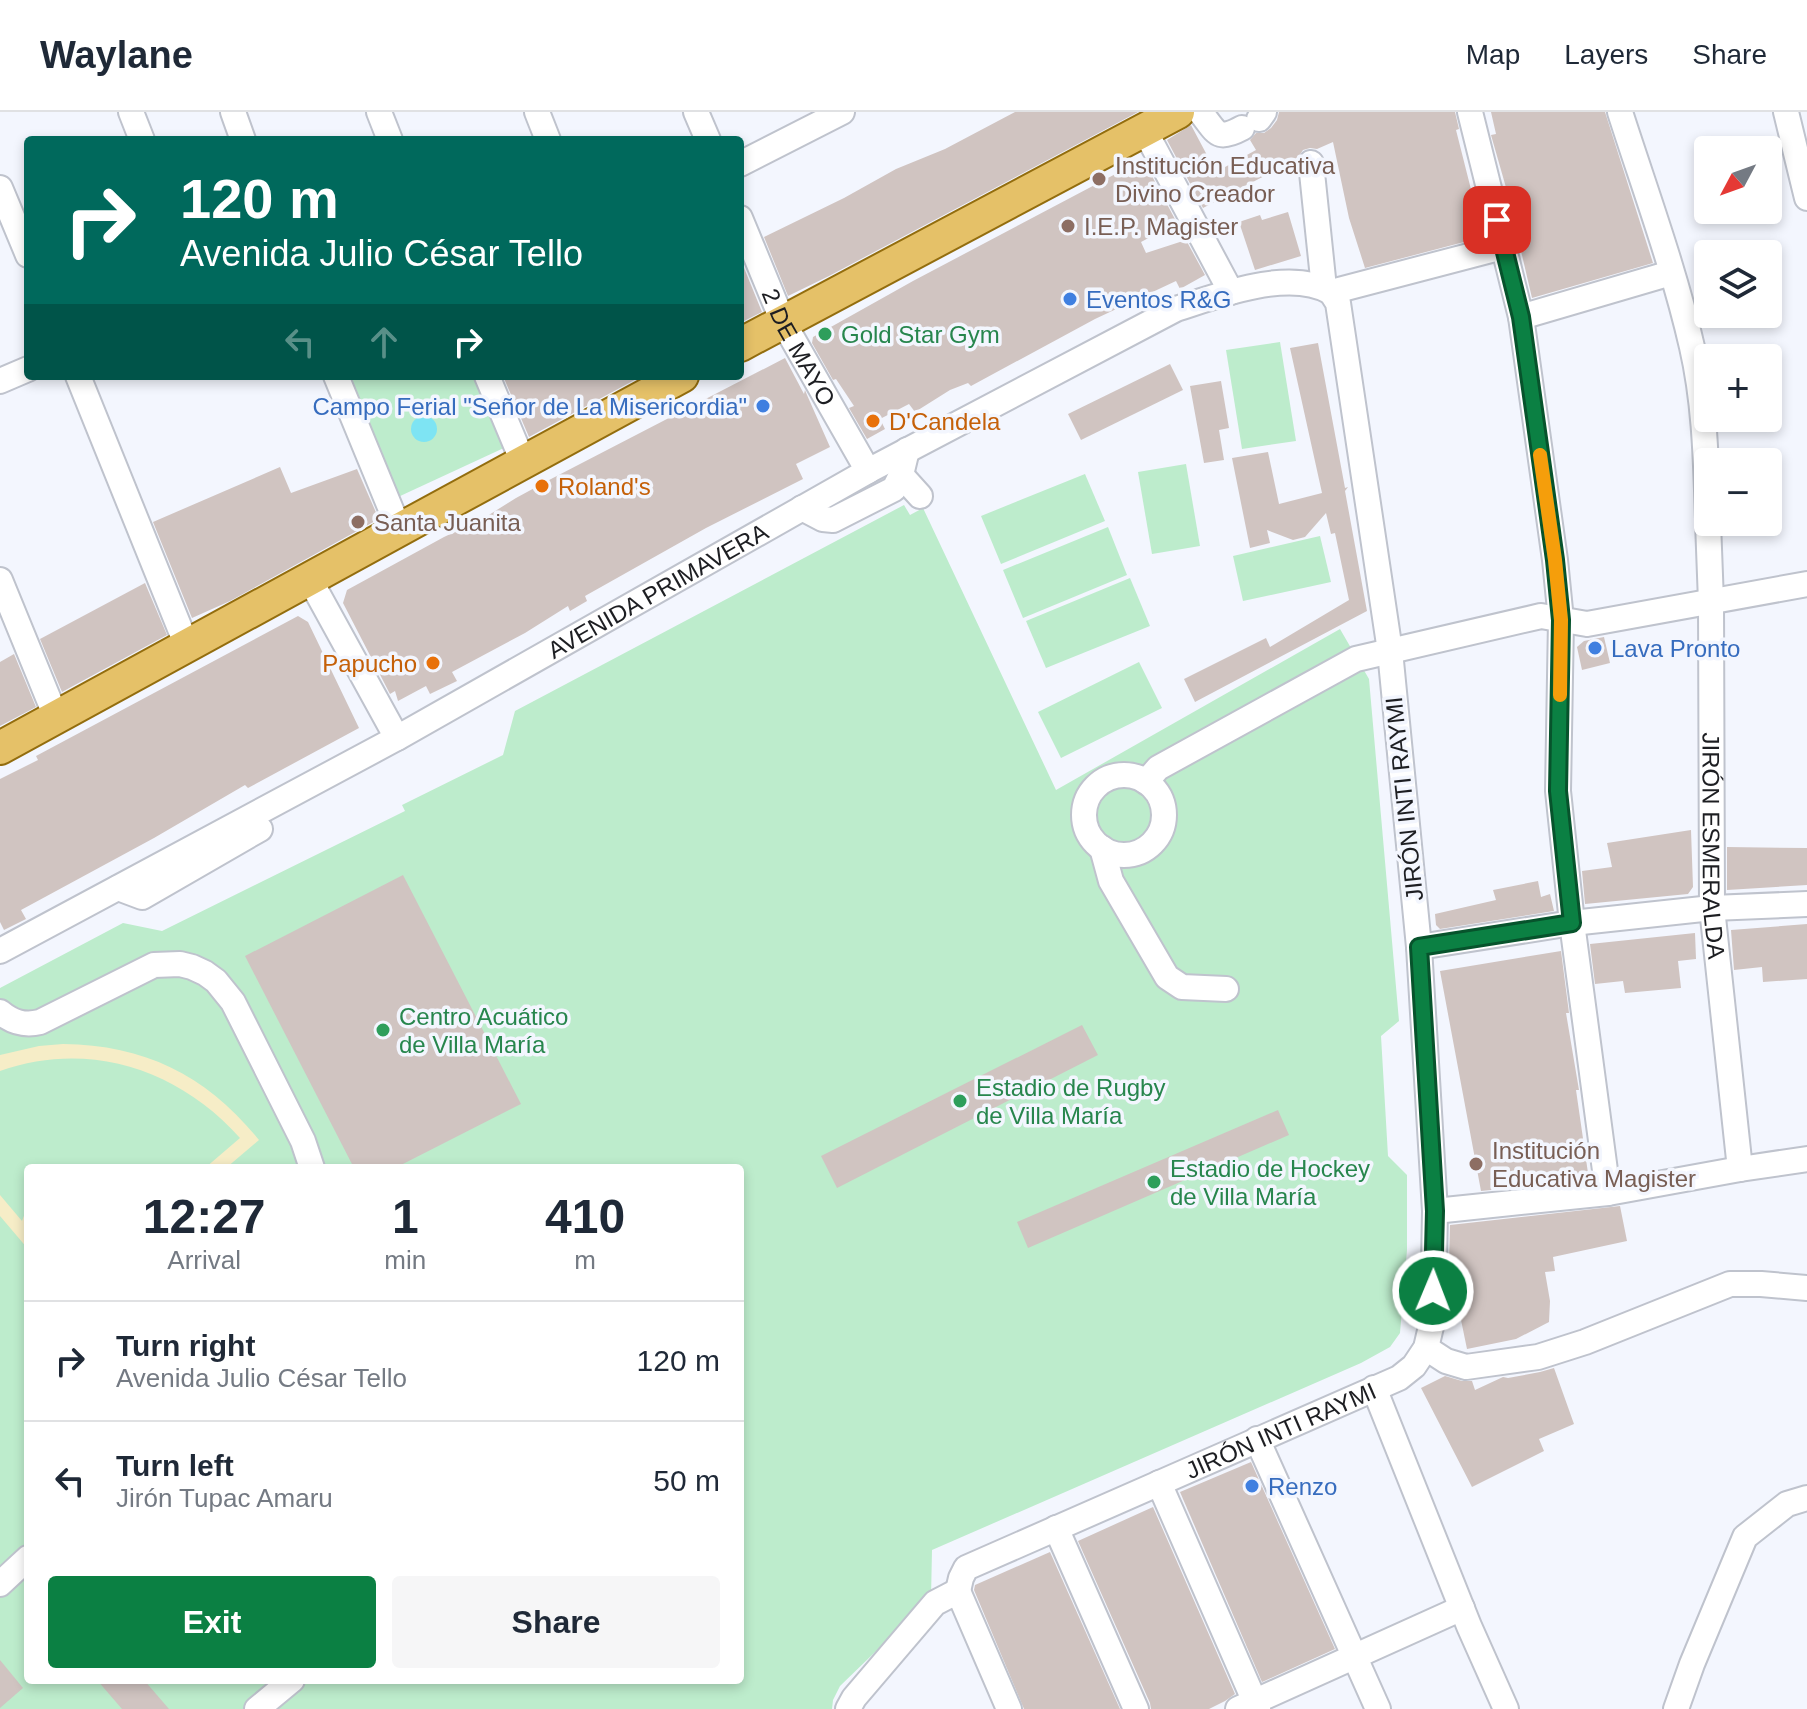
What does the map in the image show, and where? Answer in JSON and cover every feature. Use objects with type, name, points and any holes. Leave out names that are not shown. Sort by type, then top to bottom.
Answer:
[{"type":"main road","points":[[744,343],[1178,112]]},
{"type":"main road","points":[[0,748],[675,380]]},
{"type":"street","points":[[131,112],[140,136]]},
{"type":"street","points":[[233,112],[242,136]]},
{"type":"street","points":[[379,112],[388,136]]},
{"type":"street","points":[[537,112],[546,136]]},
{"type":"street","points":[[696,112],[706,136]]},
{"type":"street","points":[[744,162],[842,112]]},
{"type":"street","points":[[1200,112],[1223,136],[1255,120]]},
{"type":"street","points":[[1470,112],[1521,317],[1555,560],[1561,620],[1558,791],[1608,1193]]},
{"type":"street","name":"JIRÓN ESMERALDA","points":[[1620,112],[1692,349],[1705,448]]},
{"type":"street","points":[[1786,112],[1807,198]]},
{"type":"street","points":[[1145,131],[1231,292]]},
{"type":"street","name":"JIRÓN INTI RAYMI","points":[[848,1709],[935,1603],[958,1591],[966,1568],[1399,1378],[1414,1366],[1426,1348],[1433,1318],[1435,1211],[1419,947],[1390,651],[1338,303],[1328,290],[1311,163]]},
{"type":"street","points":[[0,188],[24,245]]},
{"type":"street","name":"2 DE MAYO","points":[[744,228],[783,322],[868,471]]},
{"type":"street","points":[[1328,290],[1503,247]]},
{"type":"street","points":[[1521,317],[1671,273]]},
{"type":"street","name":"AVENIDA PRIMAVERA","points":[[0,951],[397,738],[868,471],[1176,309],[1231,292],[1276,284],[1303,282],[1328,290]]},
{"type":"street","points":[[0,381],[24,371]]},
{"type":"street","points":[[80,380],[187,646]]},
{"type":"street","points":[[338,380],[399,529]]},
{"type":"street","points":[[489,380],[523,462]]},
{"type":"street","points":[[802,508],[823,519],[833,520],[894,489],[907,450]]},
{"type":"street","points":[[901,475],[920,496]]},
{"type":"street","name":"JIRÓN ESMERALDA","points":[[1709,536],[1712,908],[1740,1169]]},
{"type":"street","points":[[309,578],[397,738]]},
{"type":"street","points":[[0,580],[56,717]]},
{"type":"street","points":[[1146,782],[1158,768],[1356,659],[1541,616],[1587,624],[1807,584]]},
{"type":"street","points":[[1116,776],[1137,777],[1146,782],[1160,798],[1163,807],[1162,828],[1157,837],[1141,851],[1132,854],[1102,848],[1088,832],[1085,822],[1086,802],[1091,793],[1098,785],[1116,776]]},
{"type":"street","points":[[1102,848],[1111,881],[1167,977],[1182,987],[1226,989]]},
{"type":"street","points":[[1419,947],[1572,923],[1712,908],[1807,904]]},
{"type":"street","points":[[0,1012],[16,1022],[33,1024],[154,965],[180,964],[205,973],[226,991],[233,1002],[303,1141],[311,1164]]},
{"type":"street","points":[[1435,1211],[1608,1193],[1807,1159]]},
{"type":"street","points":[[1426,1348],[1446,1361],[1466,1367],[1538,1357],[1585,1342],[1730,1284],[1807,1288]]},
{"type":"street","points":[[1374,1388],[1506,1709]]},
{"type":"street","points":[[1257,1439],[1378,1709]]},
{"type":"street","points":[[1159,1483],[1250,1707],[1462,1608]]},
{"type":"street","points":[[1676,1709],[1745,1537],[1787,1504],[1807,1498]]},
{"type":"street","points":[[1056,1528],[1136,1709]]},
{"type":"street","points":[[0,1584],[24,1562]]},
{"type":"street","points":[[958,1591],[1009,1709]]},
{"type":"street","points":[[257,1709],[287,1684]]},
{"type":"green space","points":[[1280,342],[1296,441],[1242,449],[1226,350]]},
{"type":"green space","points":[[349,380],[478,380],[506,447],[398,497]]},
{"type":"green space","points":[[1186,464],[1200,546],[1152,554],[1138,472]]},
{"type":"green space","points":[[1085,474],[1105,521],[1001,564],[981,516]]},
{"type":"green space","points":[[904,505],[910,515],[923,508],[1056,790],[1340,629],[1369,679],[1399,1021],[1381,1036],[1388,1156],[1407,1175],[1407,1250],[1400,1333],[1390,1347],[1361,1363],[932,1550],[931,1598],[840,1686],[832,1709],[0,1709],[0,988],[123,923],[162,931],[405,811],[402,805],[503,755],[515,711]]},
{"type":"green space","points":[[1108,527],[1127,575],[1023,618],[1003,570]]},
{"type":"green space","points":[[1320,536],[1331,582],[1243,601],[1233,556]]},
{"type":"green space","points":[[1130,578],[1150,626],[1046,668],[1026,621]]},
{"type":"green space","points":[[1139,662],[1162,708],[1061,758],[1038,712]]},
{"type":"sand","points":[[63,1044],[121,1050],[173,1068],[218,1098],[259,1140],[231,1164],[210,1164],[240,1138],[216,1114],[189,1094],[160,1078],[130,1067],[99,1060],[66,1059],[33,1062],[0,1071],[0,1055]]},
{"type":"sand","points":[[0,1195],[22,1221],[24,1216],[24,1244],[0,1216]]},
{"type":"water","points":[[424,416],[433,420],[437,429],[433,438],[424,442],[415,438],[411,429],[415,420]]},
{"type":"building","points":[[1015,112],[1138,112],[788,296],[764,237]]},
{"type":"building","points":[[1279,112],[1455,112],[1459,129],[1456,130],[1483,237],[1365,268],[1349,218],[1333,142],[1317,149],[1303,150],[1297,159],[1203,208],[1167,140],[1191,125],[1216,172],[1256,150],[1250,140],[1256,133],[1264,133],[1271,128]]},
{"type":"building","points":[[1491,112],[1605,112],[1653,263],[1532,298],[1491,135],[1496,134]]},
{"type":"building","points":[[1142,160],[1177,223],[1141,242],[1146,253],[1186,240],[1205,275],[1180,289],[1176,281],[1095,319],[971,386],[968,383],[950,390],[915,412],[909,404],[880,419],[885,429],[867,439],[849,408],[854,406],[836,379],[833,380],[812,343],[813,337]]},
{"type":"building","points":[[1288,212],[1301,256],[1255,270],[1239,222],[1260,215],[1262,220]]},
{"type":"building","points":[[744,268],[762,312],[744,321]]},
{"type":"building","points":[[1318,343],[1345,488],[1348,487],[1345,491],[1367,611],[1195,702],[1184,679],[1266,638],[1270,647],[1349,600],[1335,533],[1331,534],[1326,513],[1305,537],[1293,540],[1267,530],[1270,543],[1250,548],[1232,458],[1268,452],[1279,504],[1322,493],[1290,348]]},
{"type":"building","points":[[785,358],[804,394],[805,390],[830,447],[796,464],[803,479],[706,528],[585,596],[587,601],[570,611],[568,606],[452,672],[457,681],[430,694],[426,686],[398,701],[395,691],[390,694],[343,603],[347,590]]},
{"type":"building","points":[[1170,364],[1183,390],[1081,440],[1068,414]]},
{"type":"building","points":[[505,380],[635,380],[529,437]]},
{"type":"building","points":[[1221,381],[1229,428],[1219,430],[1224,460],[1204,463],[1190,386]]},
{"type":"building","points":[[280,467],[291,493],[357,469],[377,520],[230,601],[192,618],[153,522]]},
{"type":"building","points":[[145,583],[167,635],[62,692],[40,639]]},
{"type":"building","points":[[298,616],[308,622],[359,728],[248,788],[245,785],[21,910],[26,919],[4,930],[0,922],[0,779],[38,760],[36,756]]},
{"type":"building","points":[[1604,637],[1610,663],[1582,670],[1577,647],[1584,641]]},
{"type":"building","points":[[14,654],[36,707],[0,726],[0,662]]},
{"type":"building","points":[[1691,830],[1693,887],[1688,894],[1585,904],[1582,871],[1612,867],[1607,843]]},
{"type":"building","points":[[1727,847],[1807,848],[1807,885],[1727,890]]},
{"type":"building","name":"Centro Acuático de Villa María","points":[[403,875],[521,1104],[403,1164],[352,1164],[245,956]]},
{"type":"building","points":[[1538,881],[1541,897],[1550,894],[1554,911],[1440,929],[1436,925],[1435,914],[1496,900],[1493,890]]},
{"type":"building","points":[[1807,924],[1807,979],[1763,982],[1762,967],[1734,970],[1731,930]]},
{"type":"building","points":[[1695,933],[1696,959],[1678,961],[1681,988],[1625,993],[1623,981],[1595,984],[1590,944]]},
{"type":"building","points":[[1561,951],[1569,1013],[1566,1013],[1589,1180],[1481,1191],[1440,971]]},
{"type":"building","points":[[1082,1025],[1098,1055],[837,1188],[821,1156]]},
{"type":"building","points":[[1278,1110],[1289,1135],[1028,1248],[1017,1222]]},
{"type":"building","points":[[1620,1206],[1627,1241],[1553,1257],[1555,1271],[1545,1272],[1550,1301],[1549,1322],[1516,1339],[1467,1349],[1449,1262],[1450,1225]]},
{"type":"building","points":[[1554,1368],[1574,1424],[1539,1439],[1544,1451],[1472,1487],[1421,1388],[1445,1376],[1472,1381],[1475,1390],[1503,1377]]},
{"type":"building","points":[[1251,1462],[1335,1649],[1262,1682],[1180,1492]]},
{"type":"building","points":[[1153,1507],[1235,1694],[1209,1709],[1151,1709],[1078,1541]]},
{"type":"building","points":[[1050,1552],[1120,1709],[1024,1709],[974,1590],[975,1585]]},
{"type":"building","points":[[0,1660],[23,1688],[0,1708]]},
{"type":"building","points":[[100,1684],[147,1684],[169,1709],[122,1709]]},
{"type":"slow traffic","points":[[1540,455],[1561,620],[1560,695]]},
{"type":"place","name":"Institución Educativa Divino Creador","points":[[1099,179]]},
{"type":"place","name":"I.E.P. Magister","points":[[1068,226]]},
{"type":"place","name":"Eventos R&G","points":[[1070,299]]},
{"type":"place","name":"Gold Star Gym","points":[[825,334]]},
{"type":"place","name":"Campo Ferial \"Señor de La Misericordia\"","points":[[763,406]]},
{"type":"place","name":"D'Candela","points":[[873,421]]},
{"type":"place","name":"Roland's","points":[[542,486]]},
{"type":"place","name":"Santa Juanita","points":[[358,522]]},
{"type":"place","name":"Lava Pronto","points":[[1595,648]]},
{"type":"place","name":"Papucho","points":[[433,663]]},
{"type":"place","name":"Centro Acuático de Villa María","points":[[383,1030]]},
{"type":"place","name":"Estadio de Rugby de Villa María","points":[[960,1101]]},
{"type":"place","name":"Institución Educativa Magister","points":[[1476,1164]]},
{"type":"place","name":"Estadio de Hockey de Villa María","points":[[1154,1182]]},
{"type":"place","name":"Renzo","points":[[1252,1486]]},
{"type":"route","points":[[1433,1291],[1435,1211],[1419,947],[1572,923],[1558,791],[1561,620],[1555,560],[1521,317],[1497,220]]}]
